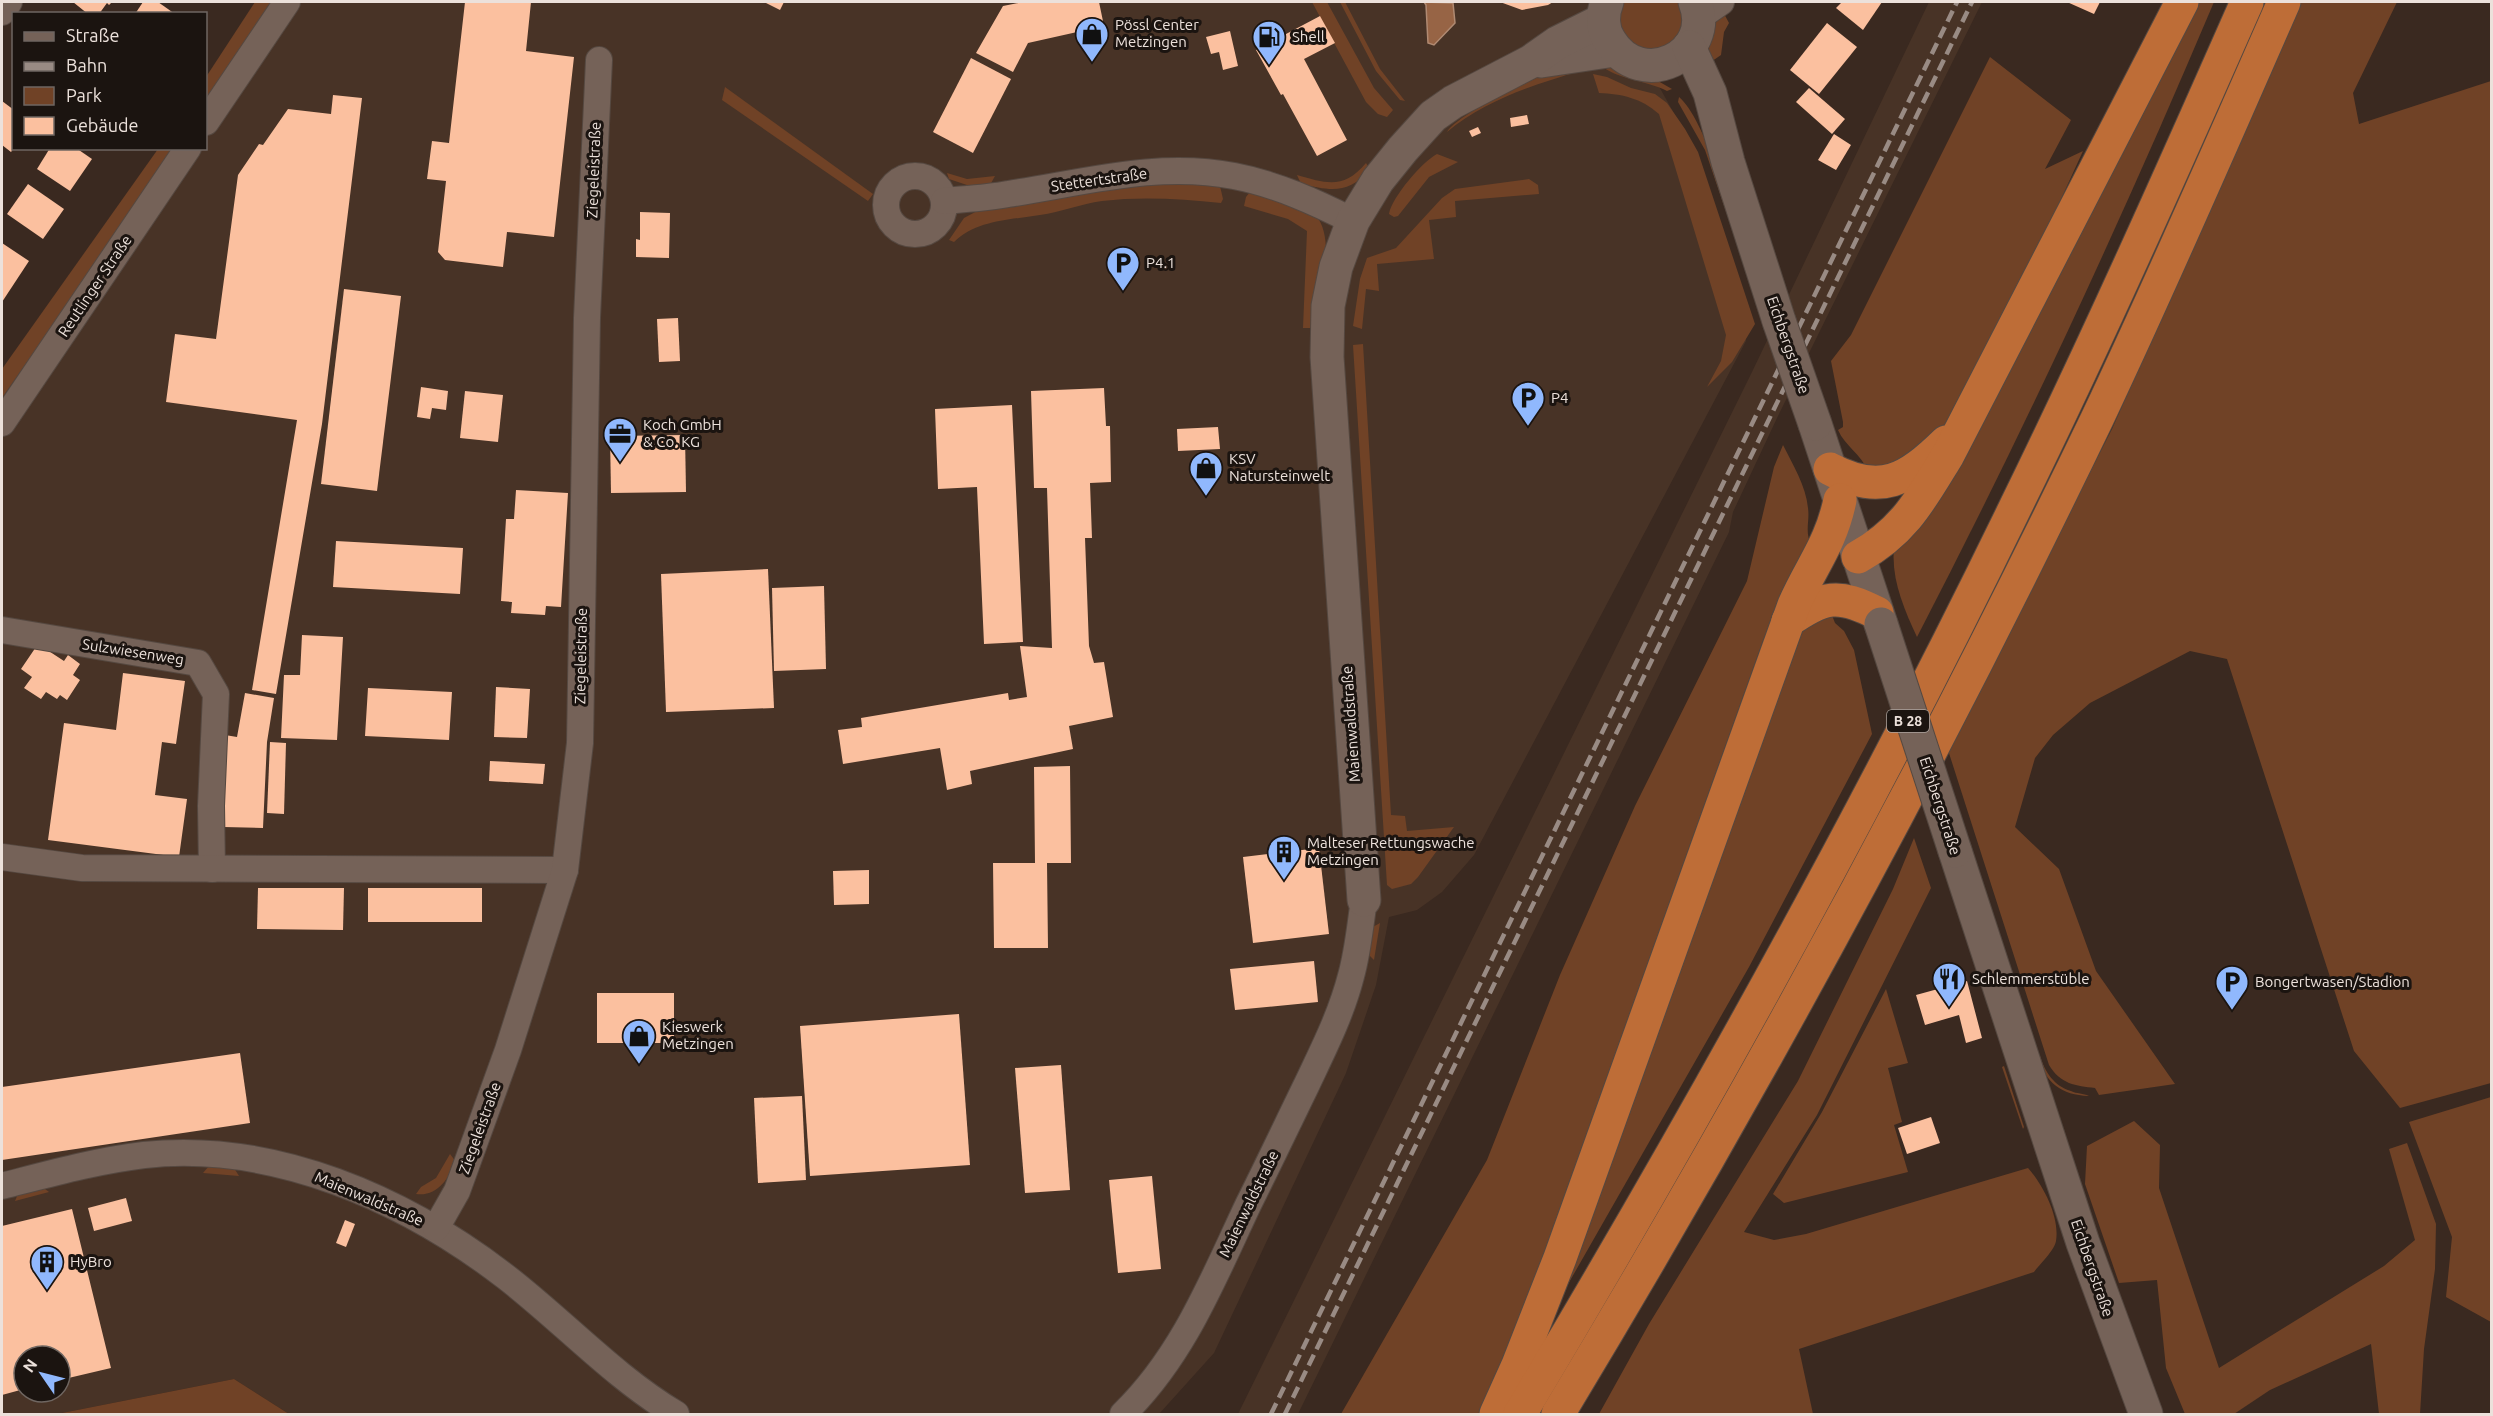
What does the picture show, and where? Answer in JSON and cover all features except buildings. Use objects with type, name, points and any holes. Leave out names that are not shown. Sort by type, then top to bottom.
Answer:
[{"type":"highway","points":[[1858,557],[1876,547],[1900,527],[1922,498],[1966,421],[2182,2]]},
{"type":"highway","name":"B 28","points":[[1520,1414],[1713,1080],[1886,765],[2066,403],[2247,2]]},
{"type":"highway","name":"B 28","points":[[1558,1414],[1634,1289],[1917,780],[2099,415],[2175,250],[2284,2]]},
{"type":"highway","points":[[1830,469],[1850,480],[1883,483],[1914,468],[1934,454],[1966,421]]},
{"type":"highway","points":[[1496,1414],[1527,1346],[1560,1258],[1788,621],[1801,589],[1827,544],[1835,525],[1840,500]]},
{"type":"highway","points":[[1788,621],[1811,606],[1836,599],[1852,600],[1879,618]]},
{"type":"main road","points":[[1605,10],[1606,36],[1615,50]]},
{"type":"main road","name":"Maienwaldstraße","points":[[1364,900],[1327,357],[1328,306],[1336,267],[1353,221],[1378,180],[1433,116],[1476,89],[1530,62],[1605,10]]},
{"type":"main road","name":"Eichbergstraße","points":[[1615,50],[1625,59],[1650,67],[1693,27]]},
{"type":"main road","name":"Eichbergstraße","points":[[1693,27],[1684,88],[1728,162],[2083,1243],[2126,1366],[2146,1414]]},
{"type":"main road","name":"Maienwaldstraße","points":[[1530,62],[1615,50]]},
{"type":"street","points":[[2,12],[9,2]]},
{"type":"street","points":[[207,121],[287,2]]},
{"type":"street","name":"Ziegeleistraße","points":[[436,1228],[456,1191],[508,1050],[565,870],[579,752],[587,318],[599,60]]},
{"type":"street","name":"Reutlinger Straße","points":[[2,423],[187,150]]},
{"type":"street","name":"Stettertstraße","points":[[944,201],[1007,195],[1128,173],[1182,172],[1234,176],[1306,197],[1353,221]]},
{"type":"street","name":"Sulzwiesenweg","points":[[2,630],[198,663],[216,694],[211,806],[212,869]]},
{"type":"street","points":[[2,857],[82,868],[565,870]]},
{"type":"street","name":"Maienwaldstraße","points":[[1123,1414],[1146,1393],[1172,1357],[1204,1297],[1315,1067],[1336,1021],[1351,978],[1358,947],[1364,900]]},
{"type":"street","name":"Maienwaldstraße","points":[[2,1186],[76,1166],[145,1155],[207,1154],[256,1160],[339,1182],[436,1228],[505,1276],[622,1374],[676,1414]]},
{"type":"shaded area","points":[[272,2],[1593,2],[1657,83],[1679,122],[1740,293],[1746,341],[1474,855],[1442,892],[1417,910],[1389,917],[1376,985],[1346,1073],[1214,1353],[1159,1414],[289,1414],[234,1379],[57,1414],[2,1414],[2,398],[175,150],[207,150],[207,101]]},
{"type":"shaded area","points":[[1424,2],[1453,3],[1455,23],[1434,45],[1428,43]]},
{"type":"shaded area","points":[[1929,2],[1982,2],[1777,418],[1733,512],[1729,532],[1298,1414],[1238,1414],[1752,372]]},
{"type":"green space","points":[[255,2],[272,2],[207,101],[207,75]]},
{"type":"green space","points":[[1312,2],[1327,2],[1374,88],[1393,110],[1387,117],[1378,114],[1366,102]]},
{"type":"green space","points":[[1340,2],[1345,2],[1380,69],[1405,101],[1400,100],[1376,71]]},
{"type":"green space","points":[[1620,2],[1680,2],[1684,32],[1664,52],[1628,47],[1616,12]]},
{"type":"green space","points":[[2188,2],[2214,2],[2072,322],[1917,637],[1903,605],[1894,571],[1894,548]]},
{"type":"green space","points":[[2301,2],[2397,2],[2353,93],[2359,124],[2491,81],[2491,1083],[2400,1108],[2354,1051],[2227,659],[2190,651],[2090,703],[2053,735],[2035,758],[2015,827],[2059,869],[2096,971],[2175,1084],[2099,1095],[2095,1088],[2075,1085],[2063,1080],[2049,1065],[1948,750],[2112,429]]},
{"type":"green space","points":[[1721,8],[1729,23],[1724,32],[1721,55],[1705,66],[1703,45]]},
{"type":"green space","points":[[1990,57],[2071,120],[2045,169],[2083,151],[2035,256],[1950,418],[1936,436],[1900,462],[1868,471],[1838,430],[1843,427],[1843,422],[1831,361],[1851,335]]},
{"type":"green space","points":[[1596,60],[1658,81],[1672,89],[1667,91],[1619,75]]},
{"type":"green space","points":[[1580,71],[1494,102],[1447,132],[1474,110],[1529,80]]},
{"type":"green space","points":[[1593,74],[1655,94],[1667,103],[1698,152],[1755,324],[1732,362],[1707,387],[1721,361],[1726,335],[1659,114],[1631,98],[1599,93]]},
{"type":"green space","points":[[725,87],[873,194],[868,201],[722,100]]},
{"type":"green space","points":[[1679,97],[1690,111],[1711,155],[1749,279],[1705,150],[1678,102]]},
{"type":"green space","points":[[157,150],[175,150],[2,398],[2,369]]},
{"type":"green space","points":[[1437,154],[1458,162],[1429,177],[1398,216],[1394,217],[1389,214],[1408,181]]},
{"type":"green space","points":[[1366,163],[1370,170],[1362,178],[1339,189],[1301,184],[1297,175],[1318,181],[1343,181]]},
{"type":"green space","points":[[947,173],[967,179],[995,176],[990,185],[967,185],[949,179]]},
{"type":"green space","points":[[1529,179],[1538,185],[1539,194],[1455,201],[1456,217],[1429,220],[1434,259],[1377,264],[1379,291],[1366,289],[1362,329],[1353,326],[1360,279],[1367,258],[1396,248],[1442,198],[1455,189]]},
{"type":"green space","points":[[1181,182],[1220,186],[1223,199],[1221,203],[1162,199],[1102,201],[1048,214],[994,222],[973,229],[954,242],[949,240],[964,218],[979,210],[1100,187]]},
{"type":"green space","points":[[1250,192],[1302,207],[1315,215],[1322,225],[1326,253],[1316,328],[1303,328],[1307,231],[1288,219],[1244,206]]},
{"type":"green space","points":[[1363,344],[1391,815],[1405,816],[1407,831],[1454,827],[1411,884],[1392,889],[1387,885],[1353,345]]},
{"type":"green space","points":[[1783,445],[1805,492],[1808,536],[1812,546],[1785,586],[1764,638],[1520,1320],[1480,1414],[1341,1414],[1487,1160],[1560,975],[1635,806],[1747,581],[1774,467]]},
{"type":"green space","points":[[1828,605],[1835,623],[1844,631],[1854,650],[1872,734],[1749,967],[1547,1321],[1784,645]]},
{"type":"green space","points":[[1914,838],[1931,888],[1817,1115],[1744,1232],[1774,1240],[1806,1234],[2028,1168],[2045,1192],[2053,1212],[2057,1232],[2053,1249],[2034,1272],[1799,1349],[1813,1414],[1599,1414],[1649,1324],[1798,1081],[1893,889]]},
{"type":"green space","points":[[1380,923],[1374,960],[1367,953],[1371,928]]},
{"type":"green space","points":[[1886,989],[1908,1063],[1888,1068],[1902,1122],[1894,1125],[1908,1172],[1784,1203],[1773,1194],[1822,1112]]},
{"type":"green space","points":[[2037,1056],[2040,1056],[2048,1073],[2060,1086],[2089,1096],[2070,1093],[2056,1086],[2045,1074]]},
{"type":"green space","points":[[2004,1066],[2024,1127],[2023,1129],[2002,1067]]},
{"type":"green space","points":[[2492,1097],[2491,1322],[2446,1297],[2452,1237],[2409,1122]]},
{"type":"green space","points":[[2134,1121],[2160,1145],[2159,1188],[2219,1368],[2384,1266],[2415,1240],[2389,1149],[2407,1143],[2436,1224],[2435,1269],[2424,1349],[2420,1414],[2379,1414],[2371,1344],[2270,1390],[2234,1414],[2185,1414],[2166,1368],[2157,1280],[2119,1283],[2085,1184],[2087,1146]]},
{"type":"green space","points":[[450,1154],[456,1162],[441,1186],[430,1193],[416,1194],[421,1187],[436,1178]]},
{"type":"green space","points":[[209,1166],[234,1168],[239,1176],[203,1173]]},
{"type":"green space","points":[[41,1186],[49,1192],[15,1201],[18,1194]]},
{"type":"green space","points":[[234,1379],[289,1414],[57,1414]]},
{"type":"railway","points":[[1271,1414],[1957,2]]},
{"type":"railway","points":[[1285,1414],[1972,2]]},
{"type":"place","name":"Pössl Center Metzingen","points":[[1092,63]]},
{"type":"place","name":"Shell","points":[[1269,66]]},
{"type":"place","name":"P4.1","points":[[1123,292]]},
{"type":"place","name":"P4","points":[[1528,427]]},
{"type":"place","name":"Koch GmbH & Co. KG","points":[[620,463]]},
{"type":"place","name":"KSV Natursteinwelt","points":[[1206,497]]},
{"type":"place","name":"Malteser Rettungswache Metzingen","points":[[1284,881]]},
{"type":"place","name":"Schlemmerstüble","points":[[1949,1008]]},
{"type":"place","name":"Bongertwasen/Stadion","points":[[2232,1011]]},
{"type":"place","name":"Kieswerk Metzingen","points":[[639,1065]]},
{"type":"place","name":"HyBro","points":[[47,1291]]}]
